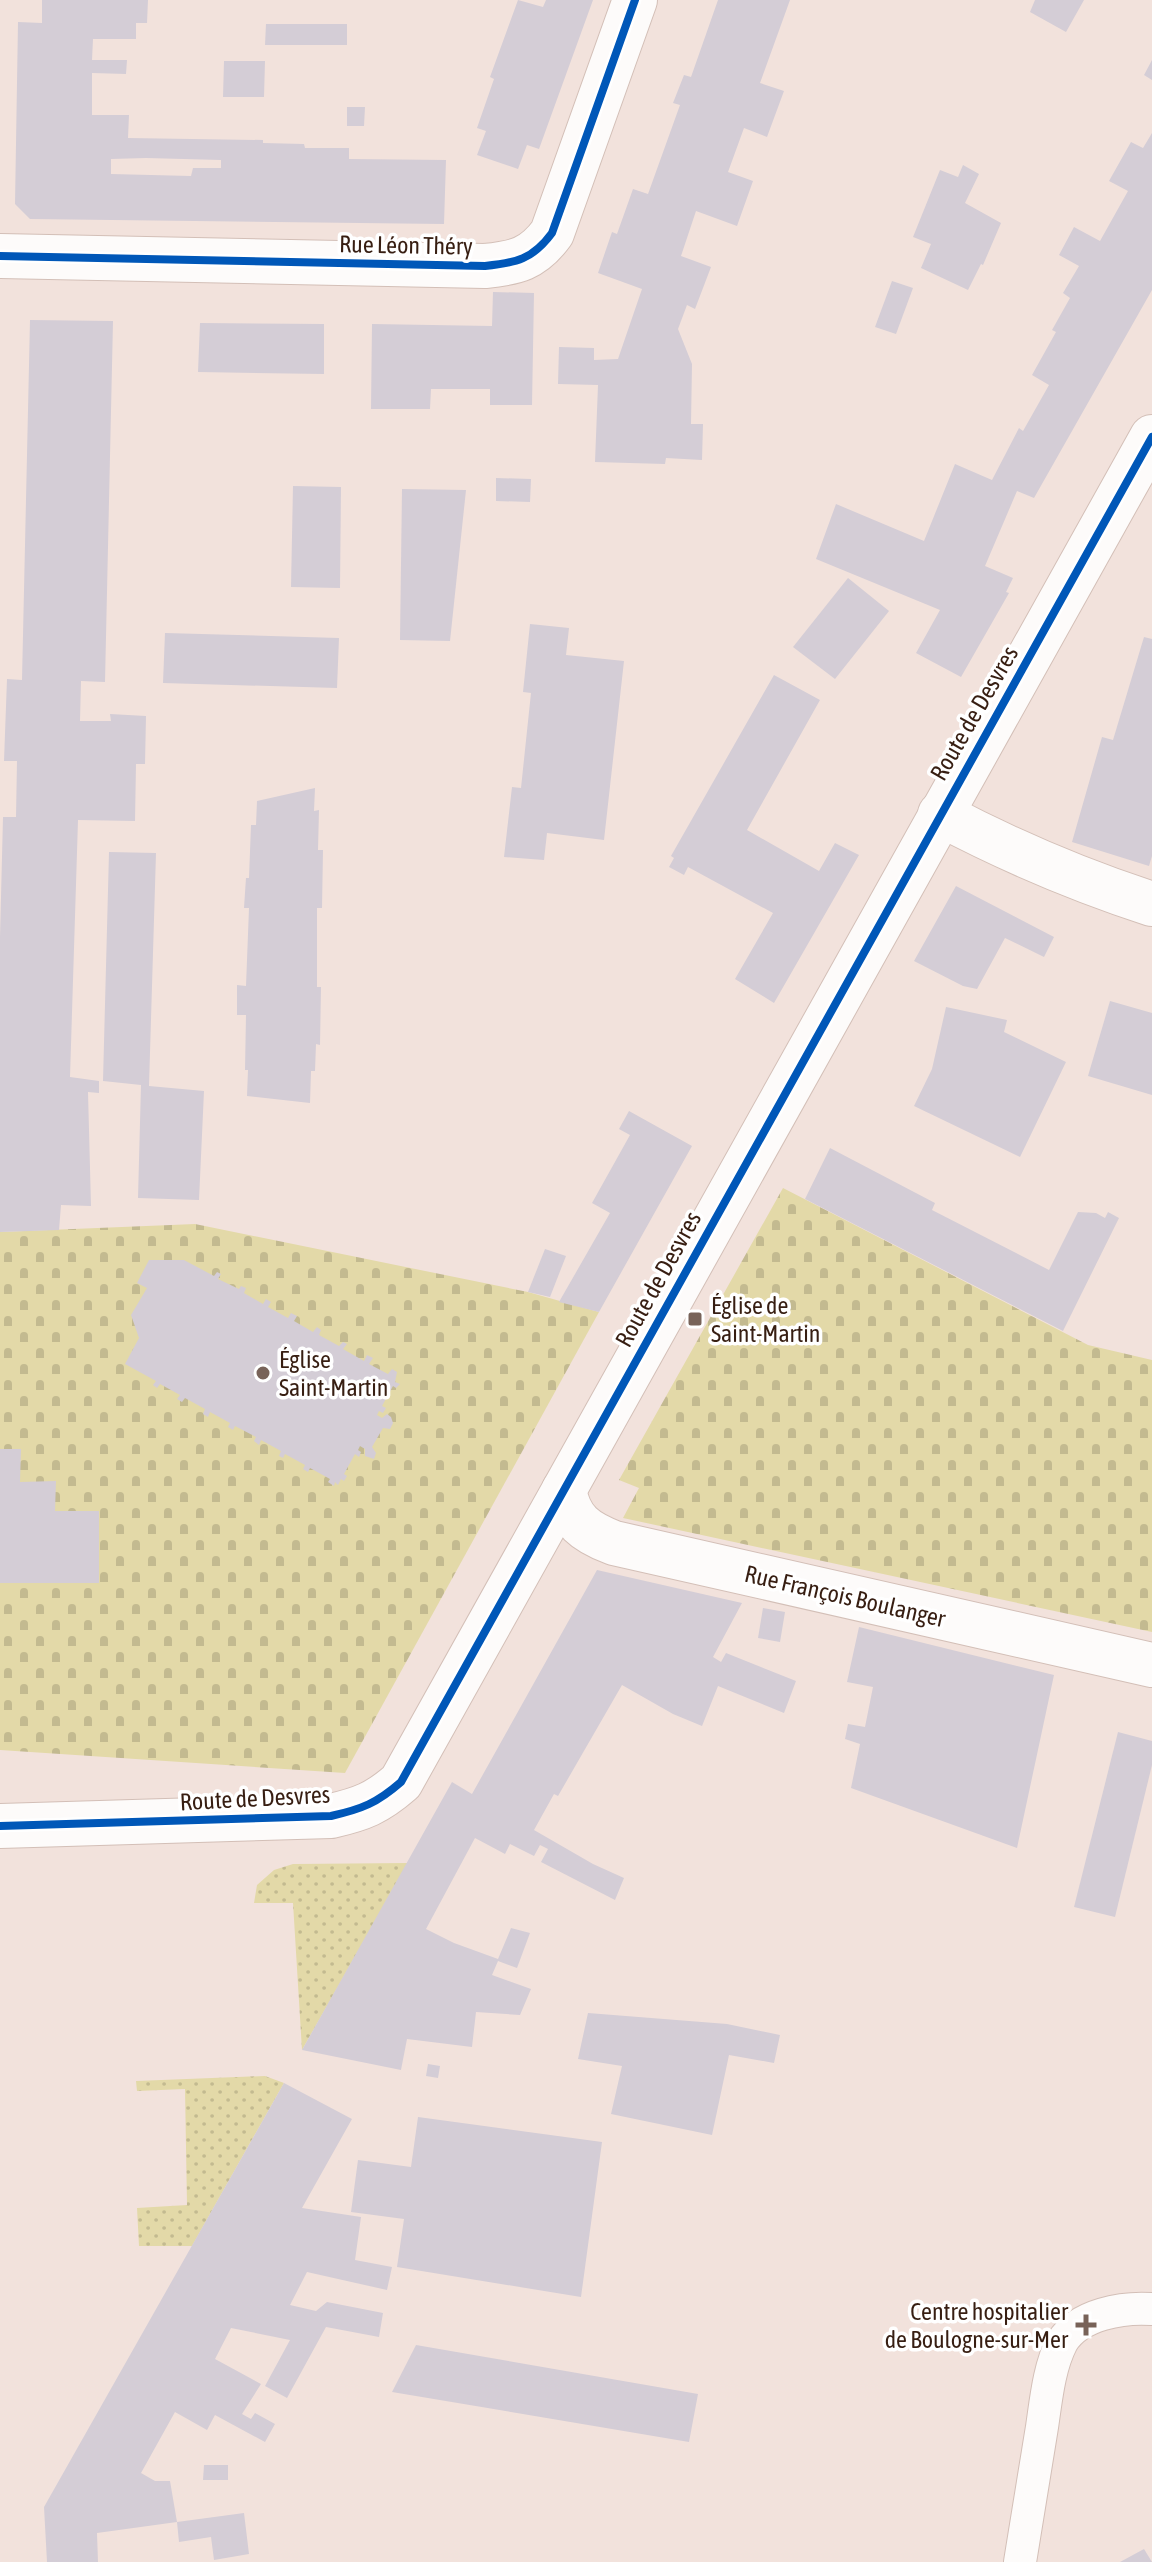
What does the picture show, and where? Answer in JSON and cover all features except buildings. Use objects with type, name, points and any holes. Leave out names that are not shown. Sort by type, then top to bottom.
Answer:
[{"type":"street","name":"Rue Léon Théry","points":[[0,256],[485,266],[526,258],[541,249],[552,233],[635,0]]},
{"type":"street","name":"Route de Desvres","points":[[0,1826],[331,1816],[363,1809],[401,1782],[1152,437]]},
{"type":"street","points":[[940,814],[998,845],[1072,876],[1152,904]]},
{"type":"street","name":"Rue François Boulanger","points":[[564,1490],[571,1514],[580,1526],[614,1543],[1152,1665]]},
{"type":"lane","points":[[1020,2562],[1048,2387],[1063,2340],[1082,2324],[1104,2314],[1126,2309],[1152,2309]]},
{"type":"green space","points":[[783,1188],[1088,1345],[1152,1360],[1152,1632],[623,1518],[639,1488],[619,1480]]},
{"type":"green space","points":[[195,1224],[528,1292],[599,1312],[345,1773],[0,1750],[0,1232]]},
{"type":"green space","points":[[408,1863],[302,2050],[293,1903],[254,1903],[257,1885],[274,1870],[293,1864]]},
{"type":"green space","points":[[265,2076],[284,2083],[192,2246],[139,2246],[137,2208],[187,2205],[185,2089],[137,2091],[136,2081]]},
{"type":"cycle path","points":[[0,256],[485,266],[523,258],[538,249],[552,233],[635,0]]},
{"type":"cycle path","points":[[0,1826],[331,1816],[369,1804],[401,1782],[1152,437]]},
{"type":"place","name":"Église de Saint-Martin","points":[[695,1319]]},
{"type":"place","name":"Église Saint-Martin","points":[[263,1373]]},
{"type":"place","name":"Centre hospitalier de Boulogne-sur-Mer","points":[[1086,2325]]}]
